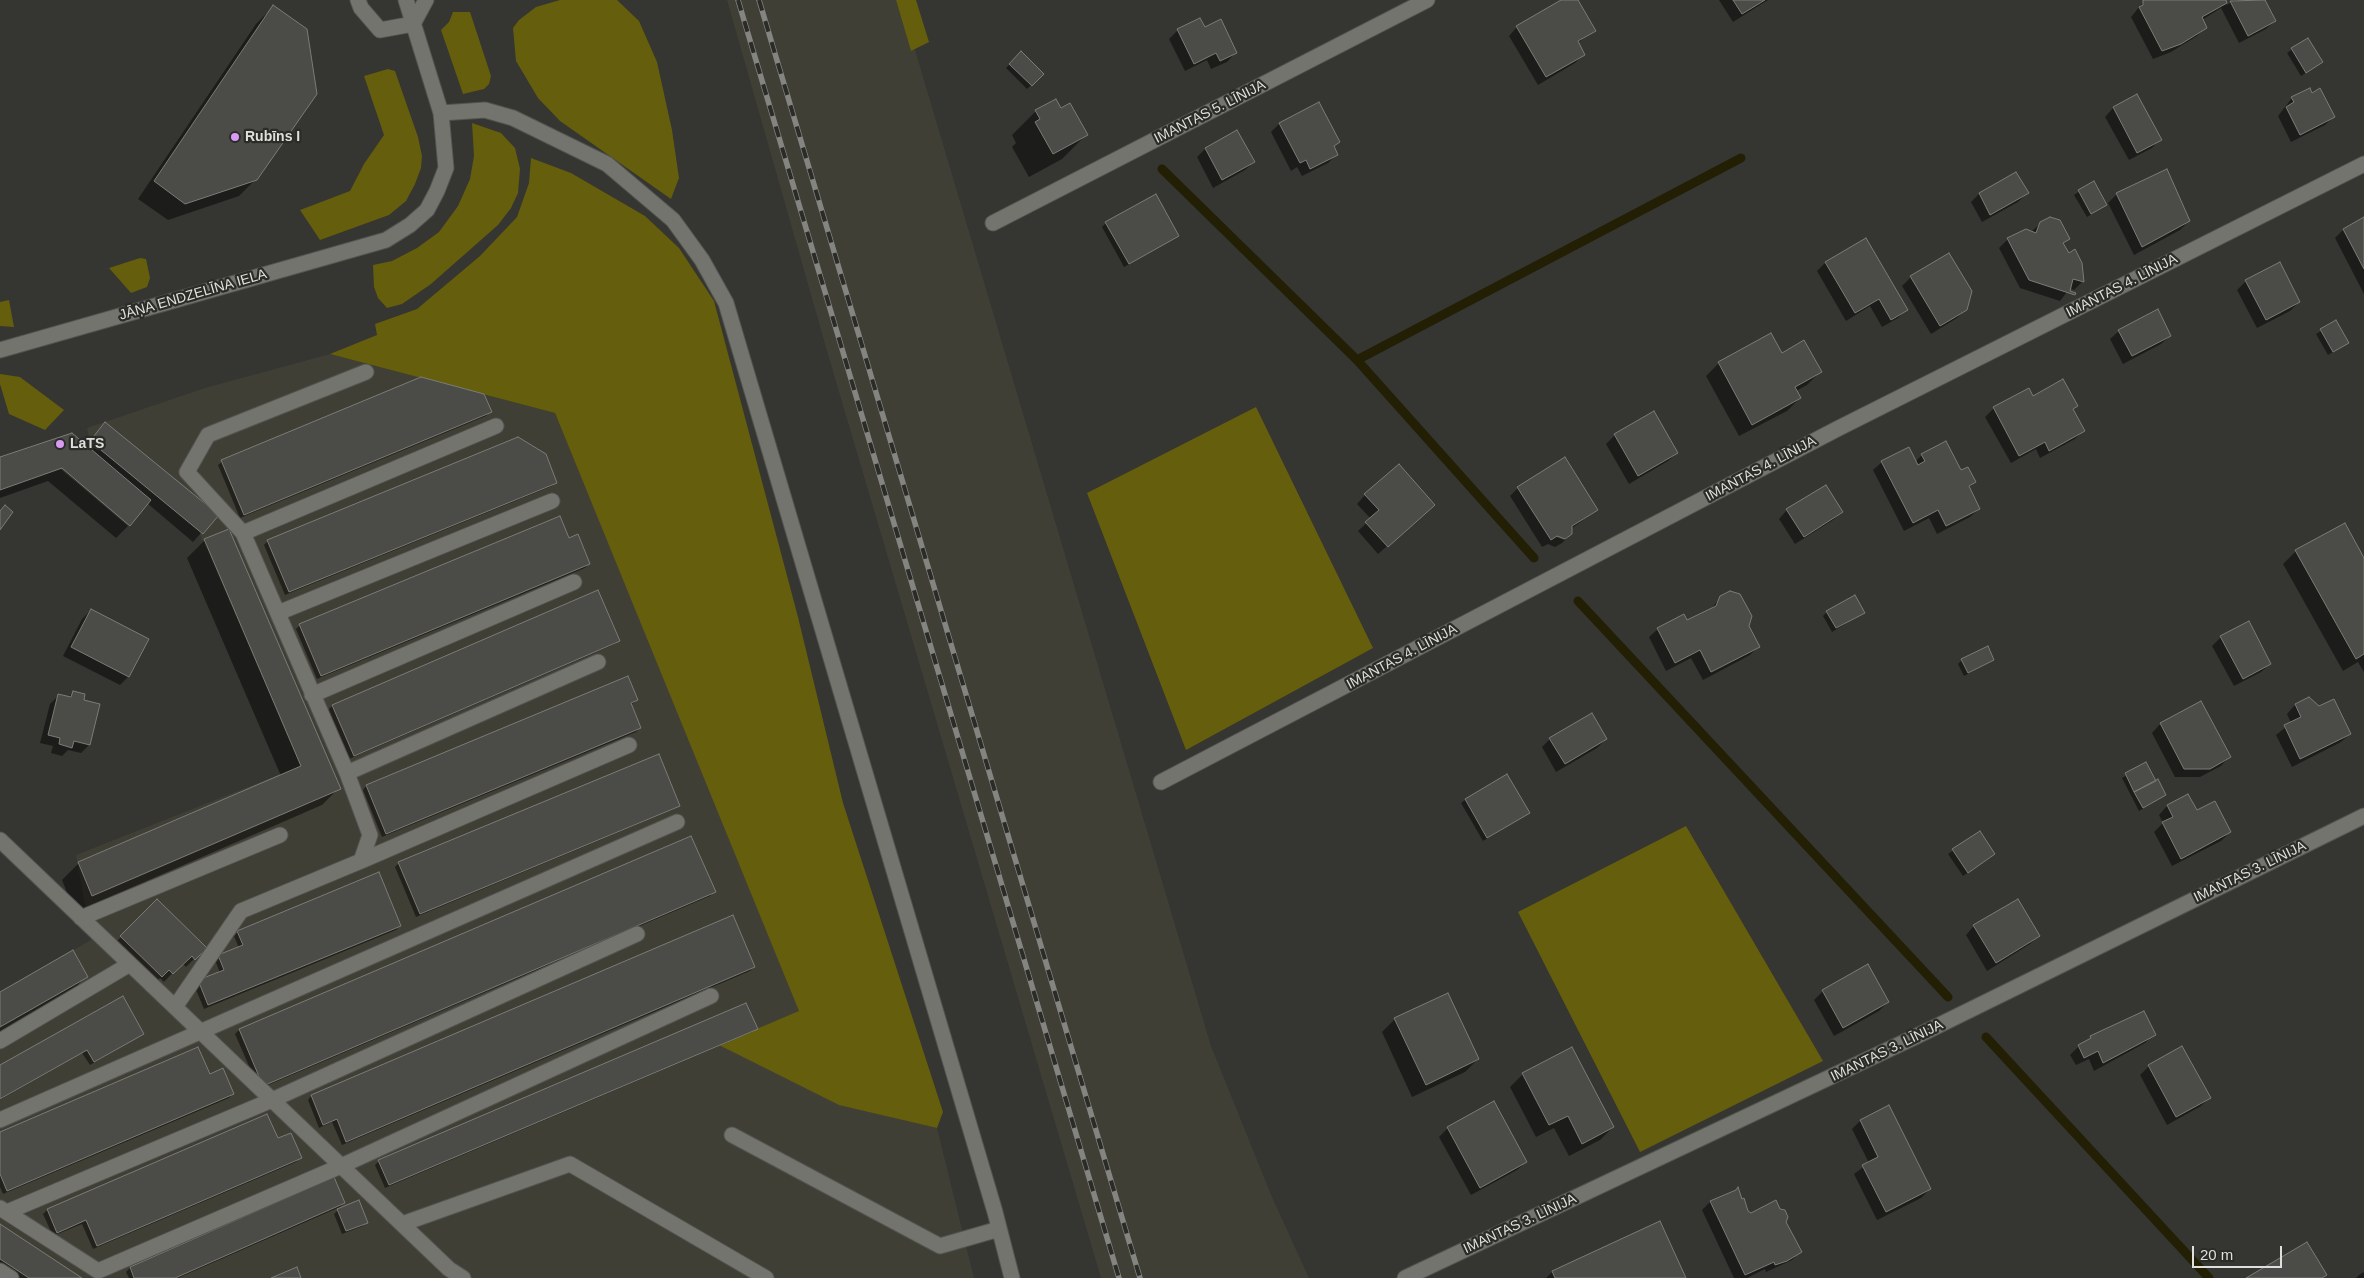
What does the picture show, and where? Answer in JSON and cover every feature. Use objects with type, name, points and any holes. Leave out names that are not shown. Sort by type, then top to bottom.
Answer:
[{"type":"street","points":[[358,0],[361,8],[380,30],[413,24],[426,0]]},
{"type":"street","name":"JĀŅA ENDZELĪNA IELA","points":[[0,350],[386,240],[410,225],[426,210],[437,191],[446,168],[441,113],[406,0]]},
{"type":"street","name":"IMANTAS 5. LĪNIJA","points":[[993,223],[1427,0]]},
{"type":"street","points":[[441,113],[485,110],[513,118],[607,164],[673,220],[702,260],[726,304],[1012,1278]]},
{"type":"street","name":"IMANTAS 4. LĪNIJA","points":[[1161,782],[1837,429],[2364,164]]},
{"type":"street","points":[[361,861],[370,835],[347,773],[243,533],[188,472],[208,436],[366,372]]},
{"type":"street","points":[[243,533],[496,426]]},
{"type":"street","points":[[278,613],[552,501]]},
{"type":"street","points":[[312,695],[574,582]]},
{"type":"street","points":[[347,773],[598,662]]},
{"type":"street","points":[[175,1007],[241,911],[629,745]]},
{"type":"street","name":"IMANTAS 3. LĪNIJA","points":[[1406,1278],[1915,1037],[2364,816]]},
{"type":"street","points":[[0,1120],[677,822]]},
{"type":"street","points":[[81,918],[280,834]]},
{"type":"street","points":[[0,840],[449,1269],[464,1278]]},
{"type":"street","points":[[3,1210],[272,1100],[637,934]]},
{"type":"street","points":[[0,1042],[130,964]]},
{"type":"street","points":[[3,1210],[98,1271],[341,1166],[711,996]]},
{"type":"street","points":[[732,1134],[940,1246],[999,1229]]},
{"type":"street","points":[[402,1224],[570,1164],[766,1278]]},
{"type":"street","points":[[0,1271],[11,1278]]},
{"type":"shaded area","points":[[560,0],[617,0],[639,21],[657,62],[672,130],[679,178],[671,199],[560,121],[538,98],[516,61],[513,28],[519,20],[536,7]]},
{"type":"shaded area","points":[[727,0],[896,0],[911,50],[915,50],[1211,1046],[1272,1197],[1309,1278],[1101,1278],[829,358]]},
{"type":"shaded area","points":[[896,0],[916,0],[929,42],[911,51]]},
{"type":"shaded area","points":[[453,12],[470,12],[491,76],[489,84],[484,89],[463,94],[441,30],[449,22]]},
{"type":"shaded area","points":[[388,69],[395,71],[418,137],[422,156],[421,168],[415,184],[406,201],[389,215],[320,240],[300,210],[350,191],[364,164],[384,135],[364,76]]},
{"type":"shaded area","points":[[472,123],[501,133],[515,148],[520,169],[518,193],[511,208],[498,225],[431,284],[402,304],[387,308],[378,298],[374,287],[373,265],[392,261],[417,248],[439,232],[458,206],[470,179],[474,156]]},
{"type":"shaded area","points":[[531,158],[571,173],[645,216],[679,248],[714,301],[798,617],[843,803],[943,1112],[937,1128],[839,1105],[719,1045],[799,1011],[555,413],[330,354],[377,335],[375,324],[417,309],[480,256],[517,217],[529,183]]},
{"type":"shaded area","points":[[140,258],[146,259],[150,278],[147,287],[131,293],[109,268]]},
{"type":"shaded area","points":[[9,300],[14,327],[0,326],[0,302]]},
{"type":"shaded area","points":[[330,354],[555,413],[839,1104],[937,1128],[974,1278],[0,1278],[0,992],[91,940],[76,855],[301,766],[199,532],[90,441],[87,428],[205,388]]},
{"type":"shaded area","points":[[0,374],[20,377],[64,410],[45,430],[9,414],[0,384]]},
{"type":"shaded area","points":[[1256,407],[1373,648],[1186,750],[1087,493]]},
{"type":"shaded area","points":[[1686,826],[1823,1061],[1640,1152],[1518,912]]},
{"type":"building","points":[[1561,0],[1578,0],[1596,31],[1578,41],[1585,55],[1546,77],[1516,26]]},
{"type":"building","points":[[1733,0],[1765,0],[1742,14]]},
{"type":"building","points":[[2143,0],[2226,0],[2227,3],[2202,17],[2207,28],[2181,44],[2162,51],[2139,7],[2143,5]]},
{"type":"building","points":[[2265,0],[2276,21],[2248,36],[2230,1]]},
{"type":"building","name":"Rubīns I","points":[[273,5],[307,29],[317,94],[257,180],[185,204],[154,181]]},
{"type":"building","points":[[1200,18],[1205,27],[1221,19],[1237,53],[1220,61],[1216,53],[1194,64],[1177,29]]},
{"type":"building","points":[[2308,38],[2323,62],[2306,73],[2291,48]]},
{"type":"building","points":[[1021,51],[1044,74],[1032,86],[1009,64]]},
{"type":"building","points":[[2310,88],[2312,93],[2320,88],[2335,117],[2300,135],[2286,107],[2294,102],[2291,97]]},
{"type":"building","points":[[2137,94],[2162,140],[2137,153],[2113,107]]},
{"type":"building","points":[[1056,99],[1061,108],[1070,103],[1088,135],[1053,154],[1035,122],[1040,119],[1035,110]]},
{"type":"building","points":[[1319,102],[1340,142],[1334,146],[1338,155],[1310,169],[1306,160],[1300,163],[1279,123]]},
{"type":"building","points":[[1237,130],[1255,162],[1222,180],[1205,148]]},
{"type":"building","points":[[2167,169],[2190,221],[2142,247],[2116,193]]},
{"type":"building","points":[[2016,172],[2029,193],[1990,215],[1979,193]]},
{"type":"building","points":[[2094,181],[2107,205],[2091,214],[2078,190]]},
{"type":"building","points":[[1156,194],[1179,236],[1129,264],[1105,222]]},
{"type":"building","points":[[2050,217],[2060,220],[2070,239],[2063,243],[2069,253],[2075,249],[2082,263],[2084,282],[2073,279],[2070,291],[2076,293],[2075,295],[2029,280],[2007,238],[2026,229],[2036,233],[2040,222]]},
{"type":"building","points":[[2364,217],[2364,269],[2343,229]]},
{"type":"building","points":[[1866,238],[1908,310],[1891,320],[1879,299],[1855,313],[1825,262]]},
{"type":"building","points":[[1949,253],[1972,291],[1967,310],[1940,326],[1910,276]]},
{"type":"building","points":[[2280,262],[2300,302],[2266,320],[2245,280]]},
{"type":"building","points":[[2158,309],[2171,336],[2132,356],[2118,330]]},
{"type":"building","points":[[2336,320],[2349,343],[2333,352],[2320,329]]},
{"type":"building","points":[[1771,333],[1782,353],[1804,340],[1822,372],[1795,387],[1801,398],[1752,425],[1718,362]]},
{"type":"building","points":[[421,377],[484,394],[492,412],[244,515],[221,460]]},
{"type":"building","points":[[2063,379],[2078,406],[2073,409],[2085,431],[2049,451],[2045,442],[2019,456],[1993,407],[2029,388],[2033,396]]},
{"type":"building","points":[[1654,411],[1678,453],[1638,476],[1614,434]]},
{"type":"building","points":[[105,422],[219,515],[203,534],[90,441]]},
{"type":"building","points":[[72,433],[151,500],[130,526],[62,468],[0,490],[0,457]]},
{"type":"building","points":[[518,437],[546,454],[557,483],[289,592],[267,540]]},
{"type":"building","points":[[1946,441],[1961,470],[1968,467],[1976,482],[1969,486],[1980,509],[1946,526],[1938,510],[1913,523],[1881,461],[1909,447],[1918,465],[1925,461],[1921,454]]},
{"type":"building","points":[[1565,457],[1598,510],[1572,526],[1572,534],[1565,539],[1557,536],[1551,540],[1517,487]]},
{"type":"building","points":[[1399,464],[1435,505],[1388,547],[1365,522],[1379,510],[1364,494]]},
{"type":"building","points":[[1826,485],[1843,512],[1804,537],[1786,509]]},
{"type":"building","points":[[5,505],[13,512],[0,530],[0,511]]},
{"type":"building","points":[[560,516],[569,538],[578,534],[590,564],[321,676],[299,624]]},
{"type":"building","points":[[2345,523],[2364,558],[2364,654],[2356,659],[2295,550]]},
{"type":"building","points":[[229,529],[341,789],[92,896],[78,862],[301,766],[204,539]]},
{"type":"building","points":[[598,590],[620,641],[354,756],[332,705]]},
{"type":"building","points":[[1730,591],[1740,594],[1752,616],[1749,626],[1760,647],[1711,672],[1700,650],[1675,663],[1657,628],[1684,614],[1687,620],[1716,606],[1720,596]]},
{"type":"building","points":[[1855,595],[1865,613],[1836,628],[1826,611]]},
{"type":"building","points":[[91,609],[149,639],[129,677],[71,647]]},
{"type":"building","points":[[2249,621],[2271,664],[2243,679],[2220,636]]},
{"type":"building","points":[[1988,646],[1994,660],[1968,673],[1961,659]]},
{"type":"building","points":[[628,676],[638,700],[631,703],[641,728],[386,834],[366,785]]},
{"type":"building","points":[[73,691],[85,694],[84,700],[100,704],[90,745],[74,741],[72,748],[59,744],[60,738],[48,735],[58,694],[71,697]]},
{"type":"building","points":[[2309,697],[2319,706],[2334,699],[2351,734],[2300,759],[2284,725],[2301,717],[2295,704]]},
{"type":"building","points":[[2201,701],[2231,757],[2210,769],[2184,769],[2160,723]]},
{"type":"building","points":[[1592,713],[1607,739],[1565,764],[1549,738]]},
{"type":"building","points":[[659,754],[680,806],[420,914],[398,862]]},
{"type":"building","points":[[2146,762],[2156,781],[2134,792],[2125,773]]},
{"type":"building","points":[[1507,774],[1530,813],[1487,838],[1465,799]]},
{"type":"building","points":[[2158,779],[2166,795],[2143,808],[2134,792]]},
{"type":"building","points":[[2188,794],[2197,810],[2215,801],[2231,832],[2181,859],[2162,822],[2173,817],[2167,805]]},
{"type":"building","points":[[1980,831],[1995,854],[1968,873],[1952,849]]},
{"type":"building","points":[[691,836],[716,892],[263,1086],[239,1029]]},
{"type":"building","points":[[379,872],[401,926],[208,1005],[198,980],[224,970],[218,955],[243,945],[237,931]]},
{"type":"building","points":[[157,899],[207,948],[195,960],[192,956],[173,974],[169,970],[162,977],[120,936]]},
{"type":"building","points":[[2018,899],[2040,936],[1996,963],[1973,925]]},
{"type":"building","points":[[733,915],[755,967],[346,1142],[337,1119],[323,1125],[311,1095]]},
{"type":"building","points":[[73,950],[88,977],[0,1027],[0,992]]},
{"type":"building","points":[[1868,964],[1889,1002],[1843,1028],[1822,990]]},
{"type":"building","points":[[1448,993],[1479,1059],[1426,1085],[1394,1018]]},
{"type":"building","points":[[123,996],[144,1034],[94,1062],[87,1050],[0,1099],[0,1065]]},
{"type":"building","points":[[746,1003],[758,1029],[389,1185],[378,1160]]},
{"type":"building","points":[[2144,1011],[2156,1035],[2103,1063],[2098,1051],[2084,1058],[2078,1045],[2091,1038],[2090,1036]]},
{"type":"building","points":[[2182,1046],[2211,1098],[2176,1117],[2148,1065]]},
{"type":"building","points":[[198,1047],[210,1074],[223,1068],[234,1094],[7,1191],[0,1174],[0,1132]]},
{"type":"building","points":[[1572,1047],[1614,1127],[1582,1144],[1568,1116],[1549,1125],[1522,1073]]},
{"type":"building","points":[[1494,1101],[1527,1162],[1480,1188],[1447,1127]]},
{"type":"building","points":[[1889,1105],[1931,1189],[1886,1212],[1862,1165],[1878,1157],[1860,1120]]},
{"type":"building","points":[[267,1114],[278,1138],[291,1133],[302,1158],[97,1246],[86,1220],[57,1233],[47,1209]]},
{"type":"building","points":[[334,1177],[345,1203],[175,1278],[134,1278],[130,1267]]},
{"type":"building","points":[[1738,1187],[1748,1211],[1751,1213],[1776,1200],[1780,1209],[1785,1210],[1788,1217],[1786,1222],[1802,1252],[1787,1261],[1775,1265],[1774,1262],[1745,1275],[1710,1201],[1736,1190]]},
{"type":"building","points":[[359,1200],[368,1223],[346,1231],[337,1209]]},
{"type":"building","points":[[1660,1221],[1686,1278],[1555,1278],[1552,1271]]},
{"type":"building","points":[[0,1224],[82,1278],[29,1278],[0,1259]]},
{"type":"building","points":[[2307,1242],[2327,1275],[2322,1278],[2246,1278]]},
{"type":"building","points":[[297,1267],[301,1278],[271,1278]]},
{"type":"waterway","points":[[1357,360],[1741,158]]},
{"type":"waterway","points":[[1162,169],[1357,360],[1534,558]]},
{"type":"waterway","points":[[1578,601],[1948,997]]},
{"type":"waterway","points":[[1986,1037],[2209,1278]]},
{"type":"railway","points":[[738,0],[1119,1278]]},
{"type":"railway","points":[[759,0],[1140,1278]]},
{"type":"place","name":"Rubīns I","points":[[235,137]]},
{"type":"place","name":"LaTS","points":[[60,444]]}]
